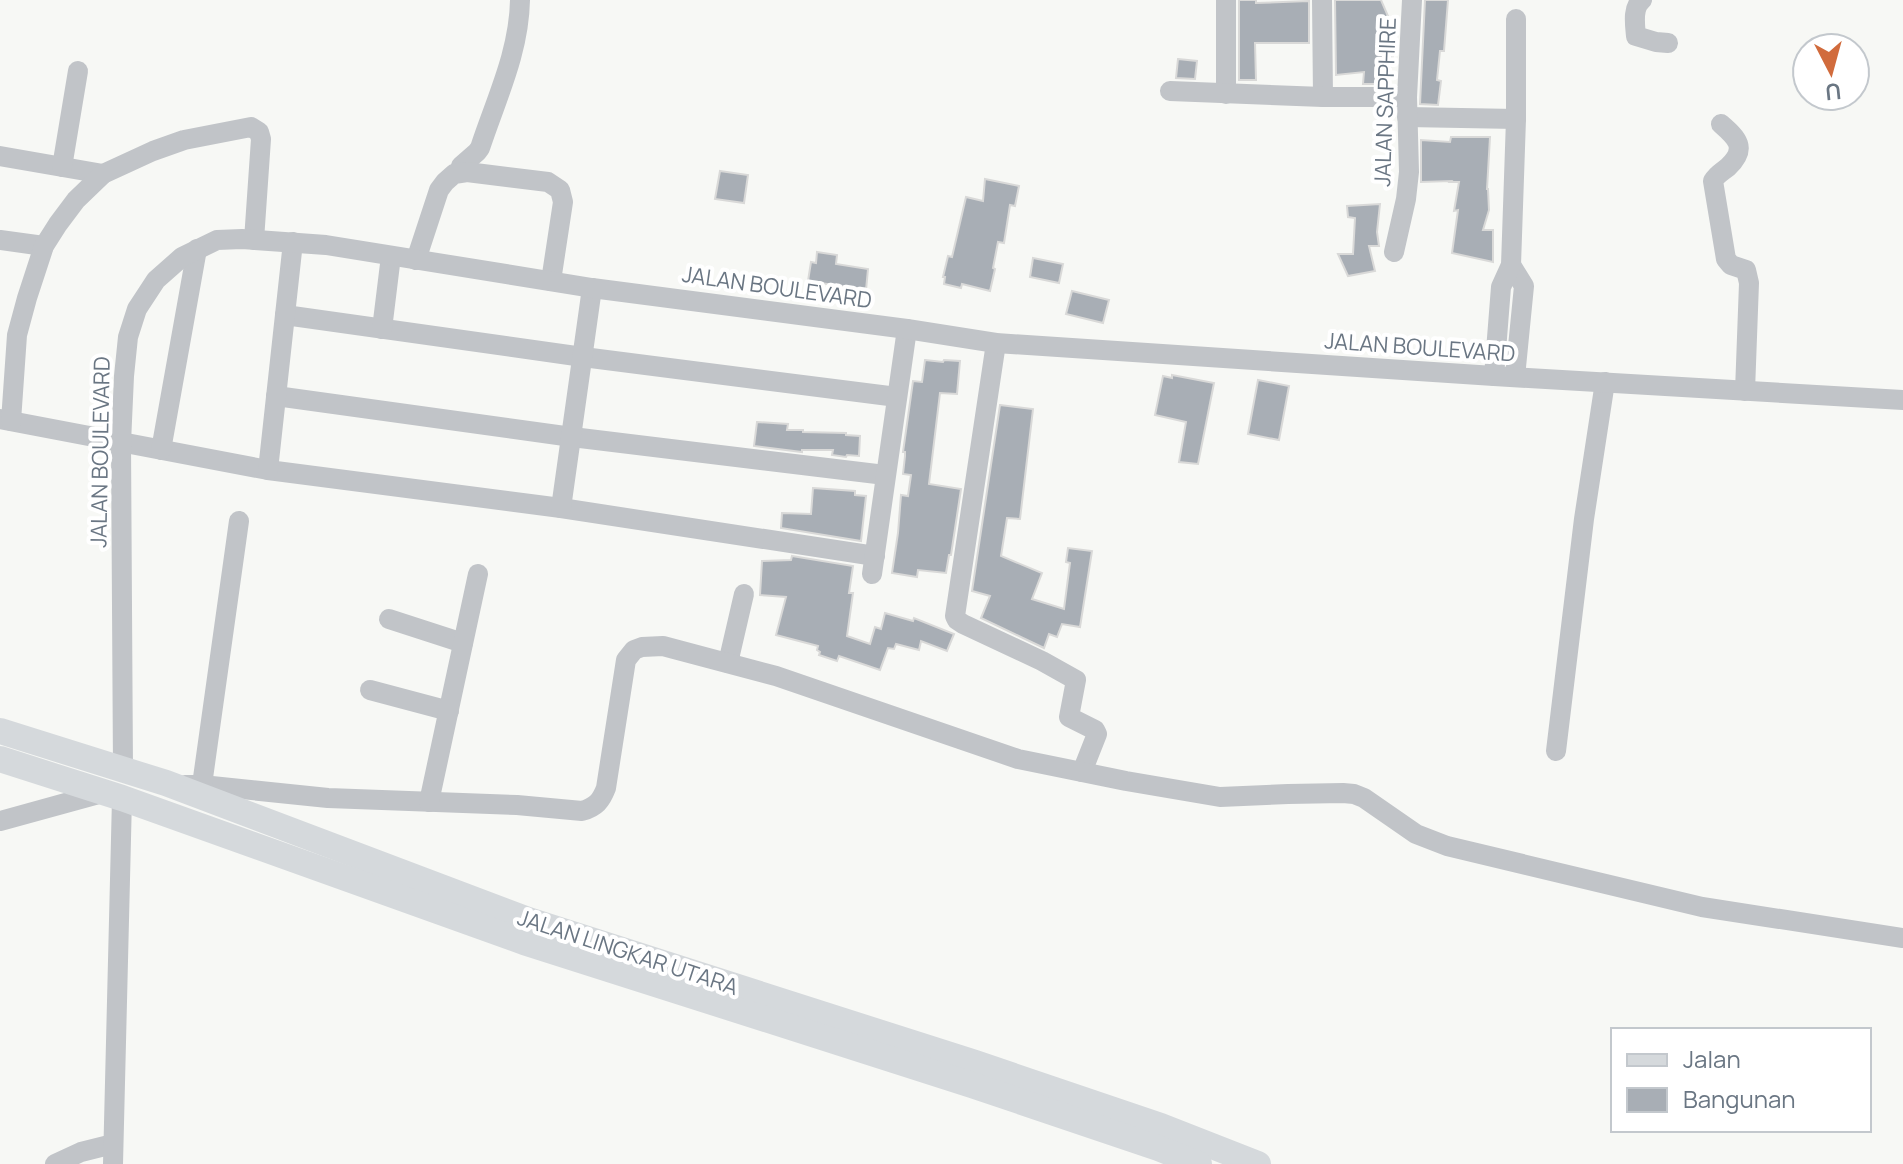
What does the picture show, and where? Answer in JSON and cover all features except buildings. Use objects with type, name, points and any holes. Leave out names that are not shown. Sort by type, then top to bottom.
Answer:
[{"type":"main road","name":"JALAN LINGKAR UTARA","points":[[0,731],[166,783],[328,858],[524,942],[972,1085],[1199,1164]]},
{"type":"main road","name":"JALAN LINGKAR UTARA","points":[[0,759],[528,920],[990,1068],[1161,1126],[1258,1164]]},
{"type":"street","points":[[460,172],[461,166],[480,148],[508,69],[519,25],[520,0]]},
{"type":"street","points":[[1226,0],[1226,94]]},
{"type":"street","points":[[1322,0],[1323,97]]},
{"type":"street","name":"JALAN SAPPHIRE","points":[[1394,252],[1409,172],[1407,107],[1412,0]]},
{"type":"street","points":[[1642,0],[1636,8],[1636,36],[1668,43]]},
{"type":"street","points":[[1494,376],[1501,287],[1511,265],[1516,19]]},
{"type":"street","points":[[62,167],[78,71]]},
{"type":"street","points":[[1170,91],[1323,97],[1516,119]]},
{"type":"street","points":[[1721,124],[1736,136],[1738,144],[1738,152],[1730,166],[1715,177],[1713,188],[1726,259],[1731,265],[1746,270],[1749,283],[1745,391]]},
{"type":"street","points":[[254,240],[261,139],[259,132],[251,127],[184,140],[103,174],[76,200],[44,246],[8,333],[6,420],[268,470],[561,508],[873,565],[907,329]]},
{"type":"street","points":[[0,156],[103,174]]},
{"type":"street","points":[[416,260],[439,190],[449,178],[460,172],[548,182],[560,190],[563,202],[551,281]]},
{"type":"street","points":[[0,240],[44,246]]},
{"type":"street","name":"JALAN BOULEVARD","points":[[123,770],[121,443],[128,337],[137,309],[156,280],[182,257],[217,240],[326,245],[592,288],[996,343],[1903,400]]},
{"type":"street","points":[[268,470],[293,242]]},
{"type":"street","points":[[161,450],[197,249]]},
{"type":"street","points":[[382,329],[391,256]]},
{"type":"street","points":[[1511,265],[1524,286],[1515,377]]},
{"type":"street","points":[[561,508],[592,288]]},
{"type":"street","points":[[285,315],[897,397]]},
{"type":"street","points":[[996,343],[955,616],[963,624],[1075,679],[1077,684],[1069,717],[1097,734],[1082,772]]},
{"type":"street","points":[[1556,751],[1584,519],[1605,382]]},
{"type":"street","points":[[276,396],[572,437],[885,475]]},
{"type":"street","points":[[202,785],[239,521]]},
{"type":"street","points":[[429,802],[478,574]]},
{"type":"street","points":[[728,663],[744,594]]},
{"type":"street","points":[[389,619],[463,643]]},
{"type":"street","points":[[166,783],[328,798],[517,805],[582,811],[593,808],[602,799],[606,788],[626,660],[634,650],[663,646],[776,676],[1018,759],[1220,797],[1354,794],[1416,834],[1447,846],[1702,907],[1903,938]]},
{"type":"street","points":[[370,690],[449,711]]},
{"type":"street","points":[[0,821],[112,795],[113,1154],[81,1152],[55,1164]]}]
